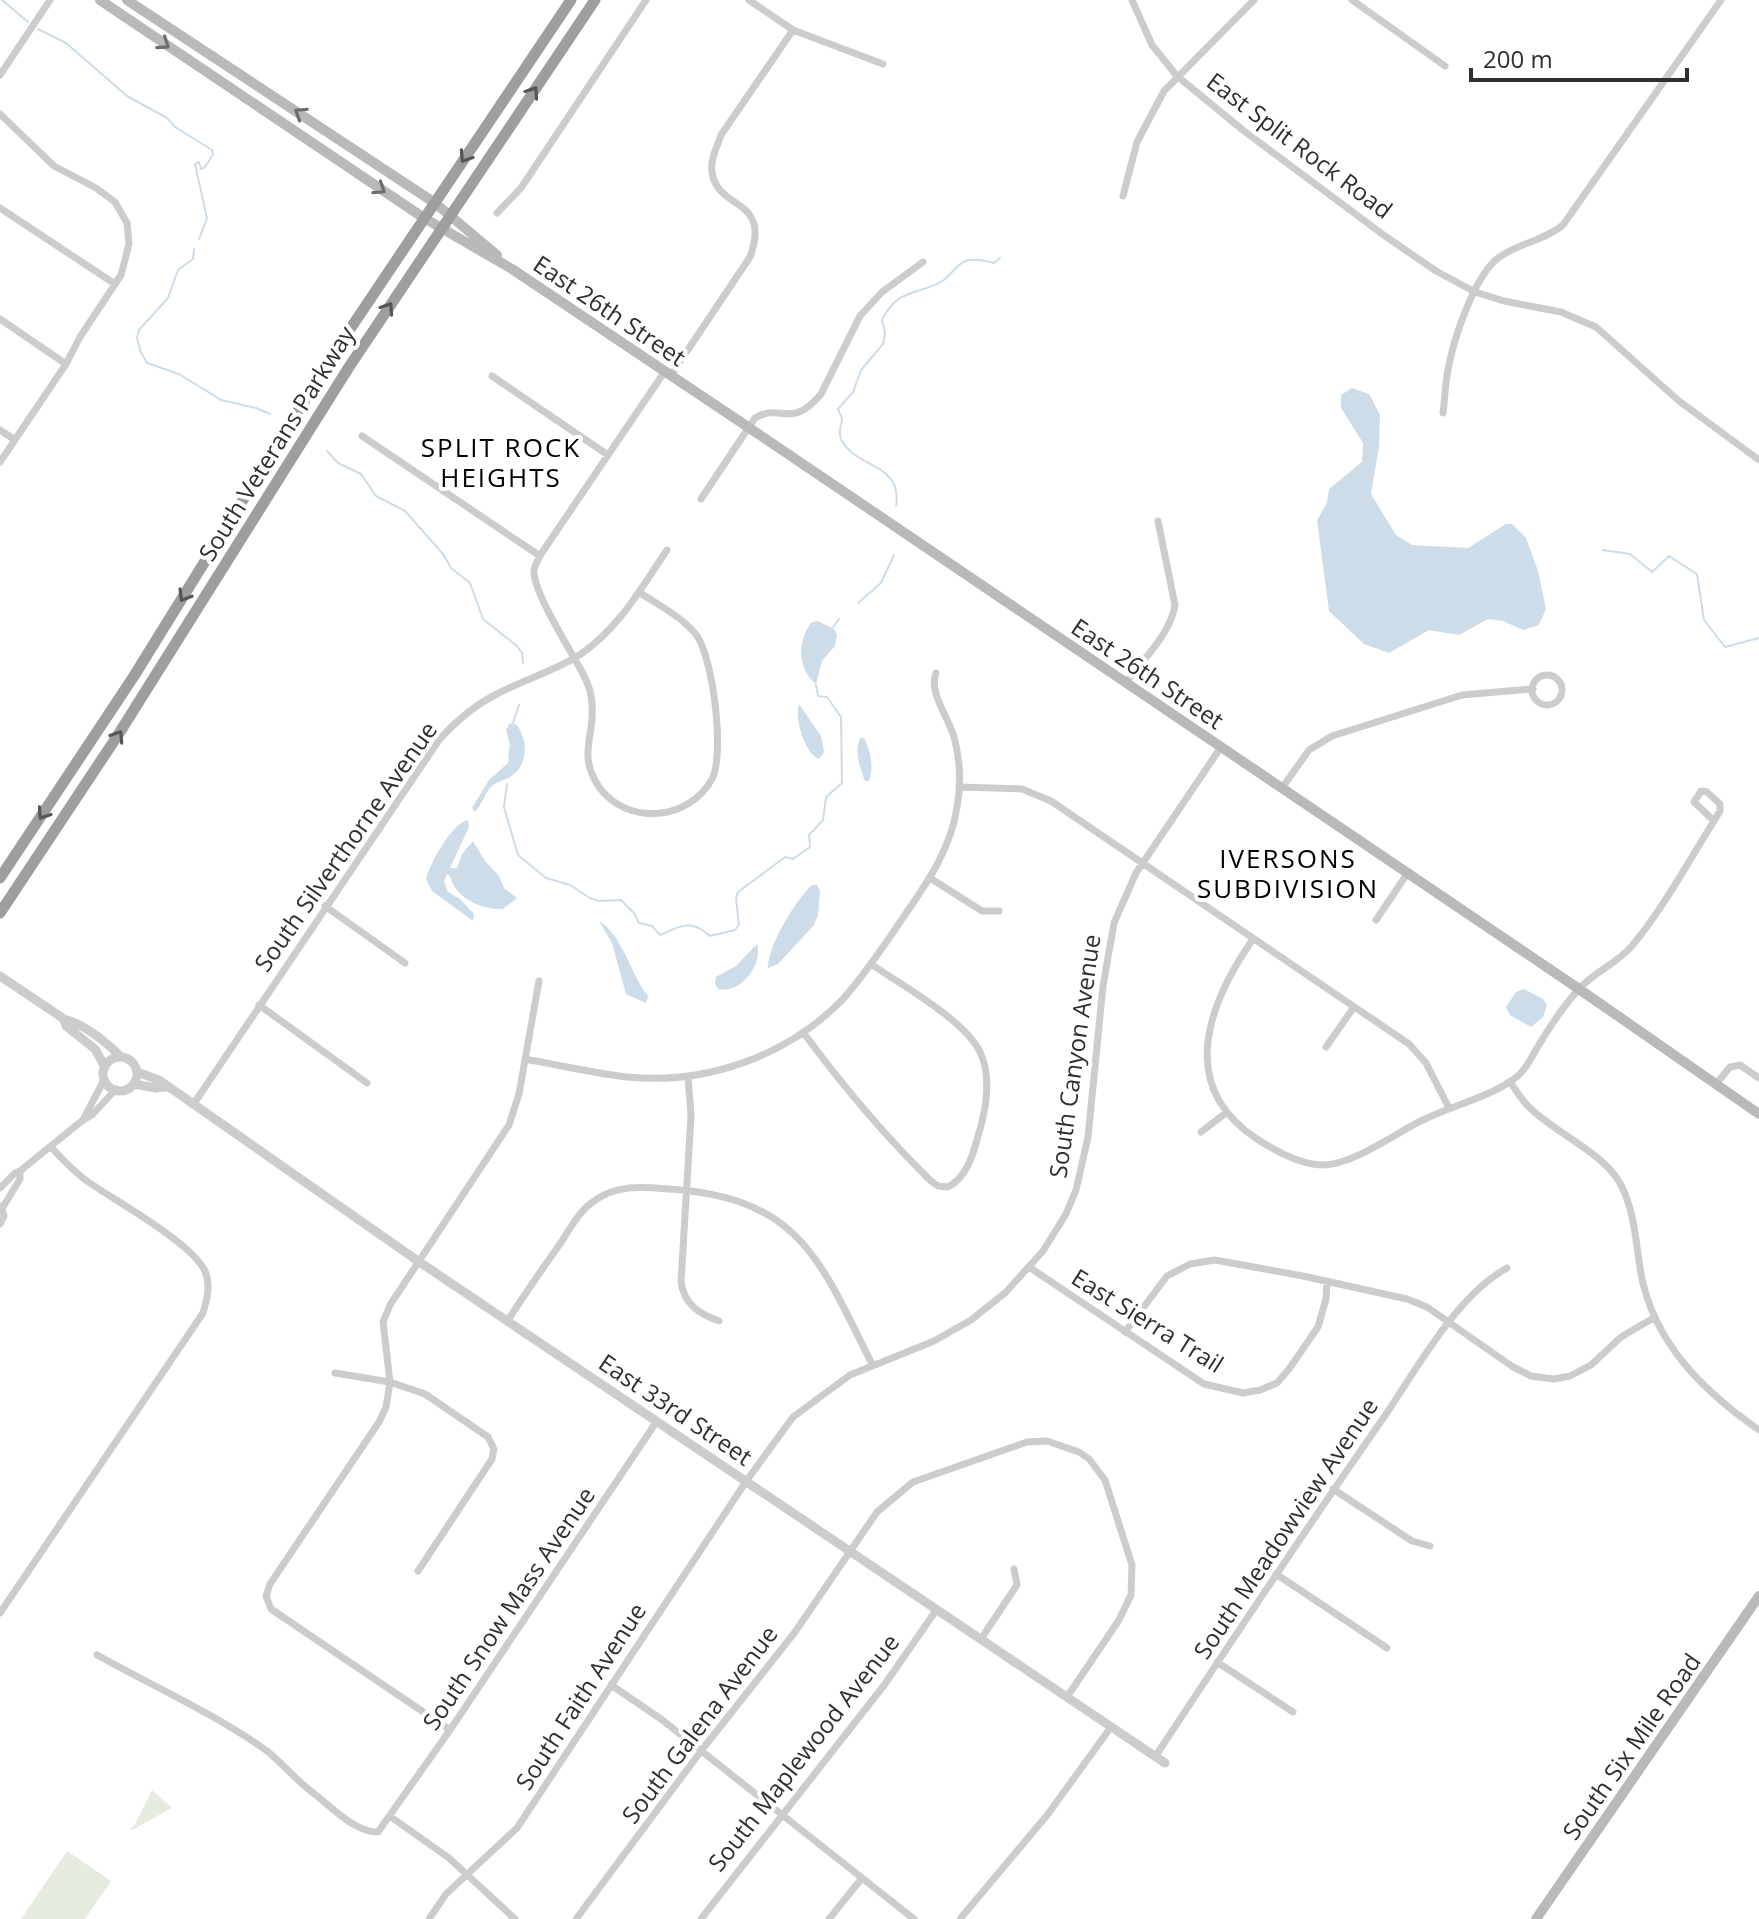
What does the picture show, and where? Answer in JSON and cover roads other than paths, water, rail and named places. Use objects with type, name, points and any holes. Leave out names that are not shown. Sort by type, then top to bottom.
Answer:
[{"type":"highway","name":"South Veterans Parkway","points":[[0,878],[110,713],[307,395],[571,0]]},
{"type":"highway","name":"South Veterans Parkway","points":[[0,913],[118,735],[317,417],[595,0]]},
{"type":"main road","name":"East 26th Street","points":[[100,0],[424,218],[512,269],[668,373],[1759,1114]]},
{"type":"main road","name":"East 26th Street","points":[[127,0],[435,203],[512,269]]},
{"type":"main road","name":"South Six Mile Road","points":[[1536,1919],[1759,1596]]},
{"type":"street","points":[[0,75],[50,0]]},
{"type":"street","points":[[497,213],[521,188],[646,0]]},
{"type":"street","points":[[749,0],[793,30],[883,64]]},
{"type":"street","name":"East Split Rock Road","points":[[1132,0],[1152,45],[1177,76],[1244,131],[1385,236],[1436,271],[1475,292],[1561,312],[1587,322],[1609,337],[1679,401],[1759,460]]},
{"type":"street","points":[[1123,196],[1137,142],[1152,111],[1177,76],[1254,0]]},
{"type":"street","points":[[1352,0],[1445,66]]},
{"type":"street","points":[[1443,413],[1452,351],[1475,292],[1492,263],[1501,256],[1542,239],[1563,225],[1721,0]]},
{"type":"street","points":[[639,592],[687,625],[699,639],[706,656],[719,752],[713,778],[703,792],[681,808],[657,814],[630,810],[606,795],[596,781],[587,761],[592,703],[589,686],[536,582],[534,571],[540,556],[608,455],[750,257],[755,242],[751,214],[716,185],[711,172],[713,154],[721,135],[793,30]]},
{"type":"street","points":[[0,114],[54,166],[106,194],[123,212],[128,229],[128,256],[115,284],[0,462]]},
{"type":"street","points":[[0,208],[115,284]]},
{"type":"street","points":[[701,499],[748,427],[761,415],[796,415],[814,403],[860,316],[882,292],[923,262]]},
{"type":"street","points":[[0,319],[66,364]]},
{"type":"street","points":[[492,376],[608,455]]},
{"type":"street","points":[[0,430],[15,440]]},
{"type":"street","points":[[362,436],[540,556]]},
{"type":"street","points":[[1126,682],[1174,614],[1175,605],[1158,521]]},
{"type":"street","name":"South Silverthorne Avenue","points":[[193,1105],[425,757],[447,731],[487,699],[574,658],[612,627],[667,550]]},
{"type":"street","points":[[525,1059],[627,1077],[688,1076],[748,1061],[803,1032],[843,998],[871,964],[930,878],[952,831],[959,787],[956,742],[934,686],[936,673]]},
{"type":"street","points":[[1548,675],[1558,679],[1562,688],[1560,698],[1547,705],[1536,699],[1533,689],[1539,677],[1548,675]]},
{"type":"street","points":[[1282,788],[1309,750],[1332,736],[1462,695],[1533,689]]},
{"type":"street","name":"South Canyon Avenue","points":[[747,1480],[793,1417],[837,1384],[872,1364],[934,1341],[971,1320],[1005,1293],[1055,1234],[1076,1190],[1088,1137],[1107,953],[1123,900],[1142,864],[1221,747]]},
{"type":"street","points":[[959,787],[1012,788],[1036,793],[1418,1052],[1449,1108]]},
{"type":"street","points":[[1253,939],[1223,986],[1208,1034],[1210,1079],[1227,1112],[1249,1133],[1278,1152],[1326,1165],[1345,1160],[1449,1108],[1510,1082],[1529,1064],[1579,989],[1632,945],[1714,821]]},
{"type":"street","points":[[1376,920],[1407,874]]},
{"type":"street","points":[[930,878],[982,911],[999,911]]},
{"type":"street","points":[[325,906],[405,963]]},
{"type":"street","points":[[803,1032],[877,1125],[931,1181],[948,1187],[959,1180],[981,1128],[986,1080],[981,1052],[952,1021],[871,964]]},
{"type":"street","name":"East 33rd Street","points":[[0,976],[64,1019],[92,1033],[121,1057],[132,1062],[137,1072],[159,1080],[418,1261],[1165,1763]]},
{"type":"street","points":[[450,1730],[271,1609],[266,1596],[270,1584],[386,1407],[390,1382],[383,1322],[418,1261],[504,1136],[513,1116],[539,981]]},
{"type":"street","points":[[259,1005],[367,1083]]},
{"type":"street","points":[[1326,1047],[1354,1007]]},
{"type":"street","name":"East 33rd Street","points":[[64,1019],[66,1026],[95,1049],[105,1067]]},
{"type":"street","points":[[83,1120],[104,1080],[105,1067],[110,1060],[121,1057]]},
{"type":"street","points":[[1716,1084],[1730,1067],[1740,1065],[1759,1078]]},
{"type":"street","points":[[134,1084],[137,1072]]},
{"type":"street","points":[[688,1076],[691,1116],[681,1282],[683,1295],[703,1315],[719,1321]]},
{"type":"street","points":[[0,1188],[15,1173],[92,1115],[116,1089],[104,1080]]},
{"type":"street","points":[[1510,1082],[1528,1106],[1591,1154],[1620,1183],[1636,1239],[1646,1298],[1678,1358],[1725,1405],[1759,1430]]},
{"type":"street","name":"East 33rd Street","points":[[116,1089],[124,1090],[134,1084],[166,1087]]},
{"type":"street","points":[[1201,1132],[1227,1112]]},
{"type":"street","points":[[0,1613],[203,1313],[209,1284],[198,1260],[84,1179],[51,1147]]},
{"type":"street","points":[[0,1224],[4,1216],[1,1206],[20,1179],[20,1171]]},
{"type":"street","points":[[508,1320],[577,1219],[595,1200],[615,1190],[634,1187],[686,1190],[723,1196],[756,1207],[802,1241],[813,1252],[828,1277],[872,1364]]},
{"type":"street","points":[[1125,1332],[1167,1276],[1203,1260],[1229,1261],[1407,1299],[1427,1307],[1513,1367],[1531,1376],[1554,1379],[1570,1376],[1591,1365],[1621,1337],[1655,1317]]},
{"type":"street","name":"East Sierra Trail","points":[[1029,1267],[1204,1384],[1243,1393],[1277,1383],[1318,1327],[1326,1299],[1327,1281]]},
{"type":"street","name":"South Meadowview Avenue","points":[[1155,1757],[1333,1489],[1450,1322],[1474,1290],[1507,1268]]},
{"type":"street","points":[[335,1373],[390,1382],[425,1394],[488,1437],[494,1449],[492,1459],[418,1571]]},
{"type":"street","name":"South Snow Mass Avenue","points":[[391,1817],[657,1421]]},
{"type":"street","name":"South Galena Avenue","points":[[576,1919],[701,1751],[795,1632],[877,1512],[913,1482],[1027,1442],[1047,1441],[1079,1452],[1089,1459],[1105,1480],[1132,1565],[1133,1581],[1126,1608],[1067,1697]]},
{"type":"street","name":"South Faith Avenue","points":[[429,1919],[446,1894],[517,1828],[747,1480]]},
{"type":"street","points":[[1333,1489],[1412,1541],[1430,1546]]},
{"type":"street","points":[[981,1639],[1017,1585],[1014,1569]]},
{"type":"street","points":[[1276,1574],[1387,1648]]},
{"type":"street","name":"South Maplewood Avenue","points":[[701,1919],[885,1684],[937,1609]]},
{"type":"street","points":[[97,1655],[228,1725],[268,1752],[308,1788],[367,1833],[378,1832],[391,1817],[468,1874],[515,1919]]},
{"type":"street","points":[[1217,1662],[1293,1712]]},
{"type":"street","points":[[611,1685],[661,1719],[914,1919]]},
{"type":"street","points":[[960,1919],[1048,1814],[1111,1727]]},
{"type":"street","points":[[829,1919],[862,1878]]},
{"type":"water","points":[[1352,388],[1369,394],[1380,415],[1379,447],[1371,494],[1396,535],[1412,545],[1468,548],[1506,524],[1512,524],[1526,538],[1538,571],[1546,609],[1539,625],[1523,630],[1503,621],[1488,619],[1459,635],[1429,630],[1389,653],[1364,644],[1329,611],[1317,520],[1327,503],[1329,489],[1362,462],[1363,443],[1341,408],[1341,395]]},
{"type":"water","points":[[818,621],[834,629],[837,634],[835,646],[822,661],[816,684],[805,671],[801,654],[807,629],[812,622]]},
{"type":"water","points":[[799,704],[821,736],[824,752],[819,759],[809,750],[802,735]]},
{"type":"water","points":[[510,723],[517,725],[525,745],[521,766],[510,777],[490,788],[475,812],[472,808],[489,780],[508,763],[511,749],[506,730]]},
{"type":"water","points":[[860,738],[864,738],[870,754],[869,781],[865,781],[858,760]]},
{"type":"water","points":[[468,820],[469,827],[450,868],[457,868],[462,854],[473,841],[499,876],[504,888],[517,898],[503,909],[478,905],[457,891],[447,874],[444,881],[448,892],[460,899],[474,914],[473,921],[432,891],[426,879],[449,836]]},
{"type":"water","points":[[812,885],[817,885],[820,891],[814,925],[778,964],[768,968],[772,948],[784,924]]},
{"type":"water","points":[[599,921],[620,945],[648,996],[646,1003],[626,994],[612,943]]},
{"type":"water","points":[[757,944],[757,961],[748,976],[735,987],[718,989],[716,977],[736,966]]},
{"type":"water","points":[[1524,989],[1543,999],[1547,1005],[1543,1017],[1531,1027],[1510,1015],[1506,1007],[1516,992]]},
{"type":"waterway","points":[[2,0],[28,22]]},
{"type":"waterway","points":[[38,29],[66,43],[127,96],[167,118],[175,127],[212,150],[213,155],[204,168],[201,169],[199,162],[195,164],[207,218],[199,239]]},
{"type":"waterway","points":[[194,249],[193,259],[178,270],[168,298],[139,330],[137,338],[141,353],[147,363],[179,374],[221,400],[270,414]]},
{"type":"waterway","points":[[896,506],[892,481],[885,473],[856,456],[841,439],[842,419],[838,409],[853,392],[861,370],[883,344],[885,333],[882,320],[895,302],[944,280],[965,261],[994,263],[1000,258]]},
{"type":"waterway","points":[[327,451],[338,463],[361,474],[376,496],[405,511],[443,554],[451,568],[470,583],[483,619],[517,646],[523,663]]},
{"type":"waterway","points":[[1603,550],[1630,554],[1652,572],[1669,556],[1697,574],[1704,620],[1725,647],[1759,638]]},
{"type":"waterway","points":[[858,603],[881,583],[894,555]]},
{"type":"waterway","points":[[833,627],[839,619]]},
{"type":"waterway","points":[[507,784],[504,807],[518,855],[546,878],[570,885],[599,901],[621,900],[639,923],[652,926],[660,935],[685,925],[697,927],[710,936],[735,930],[739,925],[738,892],[785,857],[793,859],[810,847],[809,835],[823,820],[826,797],[842,783],[841,717],[827,697],[818,696],[816,685]]},
{"type":"waterway","points":[[513,723],[519,705]]},
{"type":"waterway","points":[[509,758],[511,745]]},
{"type":"district","name":"SPLIT ROCK HEIGHTS","points":[[501,462]]},
{"type":"district","name":"IVERSONS SUBDIVISION","points":[[1288,873]]}]
